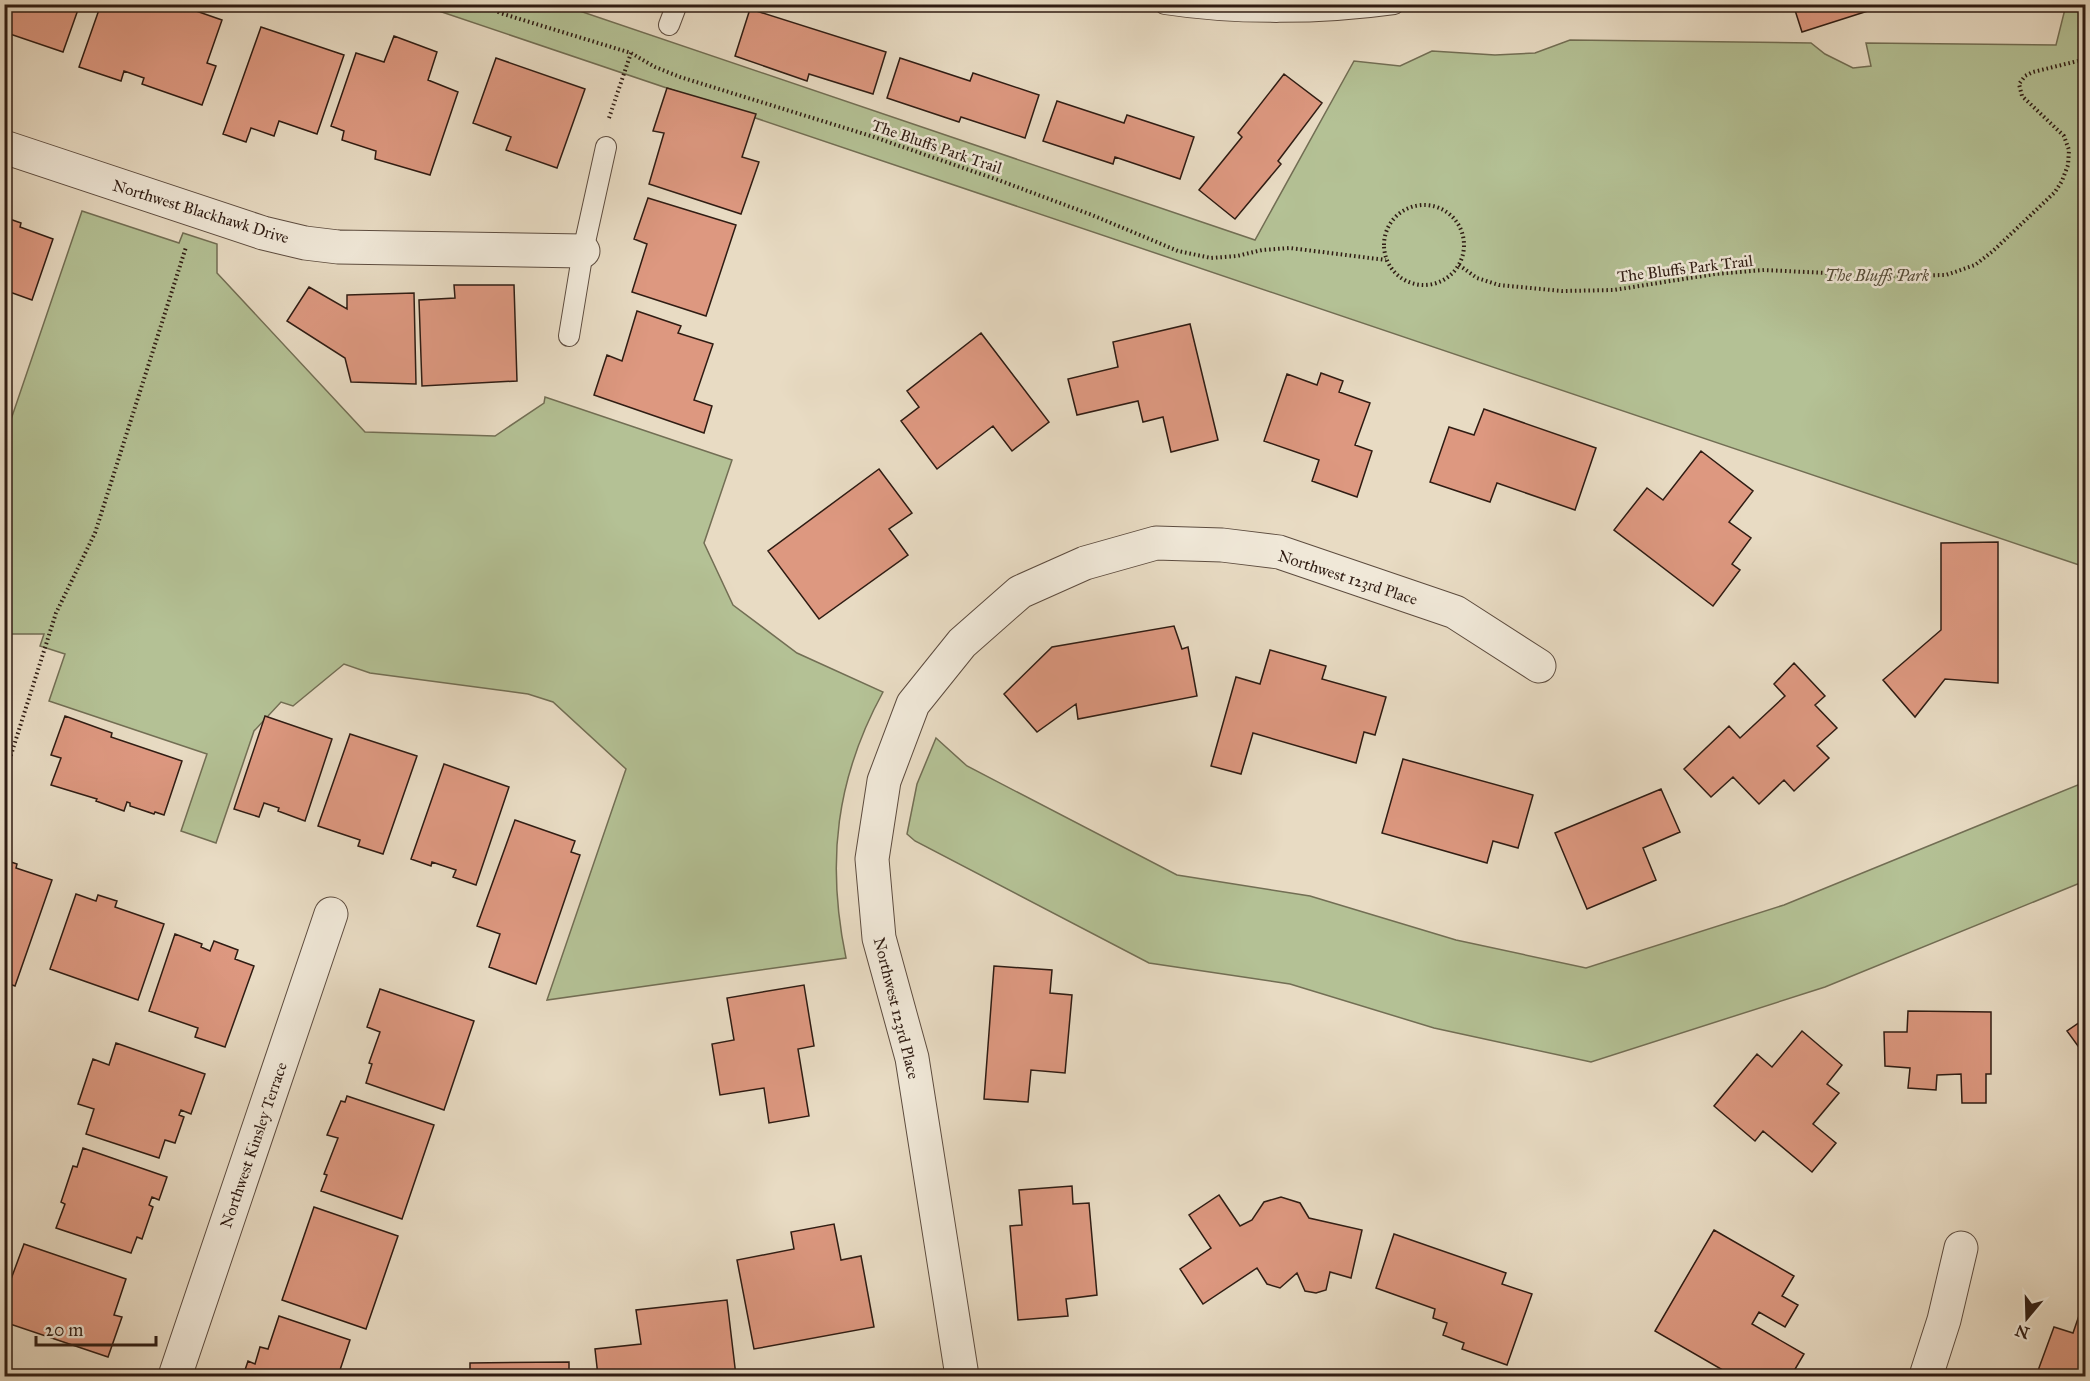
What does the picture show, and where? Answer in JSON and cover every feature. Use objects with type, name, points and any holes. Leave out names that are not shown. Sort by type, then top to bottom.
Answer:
[{"type":"street","name":"Northwest Blackhawk Drive","points":[[4,147],[263,233],[305,243],[338,247],[583,251]]},
{"type":"street","name":"Northwest 123rd Place","points":[[962,1377],[912,1058],[879,938],[872,859],[884,781],[913,705],[962,643],[1020,592],[1085,563],[1156,543],[1222,545],[1279,552],[1455,612],[1539,666]]},
{"type":"street","name":"Northwest Kinsley Terrace","points":[[175,1377],[331,914]]},
{"type":"street","points":[[1926,1377],[1944,1320],[1961,1248]]},
{"type":"lane","points":[[669,25],[677,4]]},
{"type":"lane","points":[[1165,4],[1190,8],[1275,11],[1359,8],[1394,4]]},
{"type":"lane","points":[[569,336],[583,251],[606,147]]},
{"type":"path","name":"The Bluffs Park Trail","points":[[487,4],[500,13],[631,53],[655,67],[680,77],[871,136],[1092,214],[1178,251],[1211,258],[1290,248],[1386,260]]},
{"type":"path","points":[[606,147],[605,132],[631,53]]},
{"type":"path","name":"The Bluffs Park Trail","points":[[1459,264],[1478,278],[1499,285],[1562,291],[1614,290],[1715,274],[1764,270],[1890,276],[1946,276],[1975,265],[2014,232],[2055,192],[2068,165],[2069,150],[2064,136],[2022,96],[2019,84],[2025,76],[2032,72],[2085,59]]},
{"type":"path","points":[[1421,205],[1439,209],[1454,218],[1461,229],[1464,241],[1459,264],[1451,275],[1440,282],[1428,285],[1415,284],[1402,279],[1386,260],[1383,248],[1390,224],[1398,214],[1408,208],[1421,205]]},
{"type":"path","points":[[4,777],[56,613],[95,533],[198,212]]},
{"type":"green space","name":"The Bluffs Park","points":[[421,5],[562,5],[1255,240],[1354,61],[1400,66],[1432,51],[1495,55],[1535,53],[1570,40],[1811,43],[1825,54],[1853,68],[1871,66],[1866,43],[2056,45],[2066,5],[2085,5],[2085,567]]},
{"type":"green space","points":[[82,211],[179,243],[183,233],[217,244],[217,273],[365,432],[495,436],[544,403],[545,397],[732,460],[704,543],[733,605],[797,653],[883,692],[867,724],[855,756],[845,789],[839,821],[837,888],[846,958],[547,1000],[626,769],[553,702],[528,694],[370,673],[344,664],[293,706],[281,702],[254,731],[216,843],[181,831],[207,754],[49,701],[65,654],[40,646],[44,634],[5,634],[5,437]]},
{"type":"green space","points":[[936,738],[967,766],[1177,875],[1310,896],[1456,940],[1586,968],[1784,905],[2085,782],[2085,881],[1825,987],[1591,1062],[1434,1028],[1290,984],[1149,963],[915,841],[907,834],[917,784]]},
{"type":"building","points":[[4,4],[80,4],[63,52],[4,32]]},
{"type":"building","points":[[101,4],[176,4],[222,20],[207,63],[216,66],[202,105],[142,84],[144,78],[124,71],[121,81],[79,67]]},
{"type":"building","points":[[1793,4],[1869,4],[1871,10],[1802,32]]},
{"type":"building","points":[[750,9],[886,52],[873,94],[809,74],[807,81],[735,56]]},
{"type":"building","points":[[261,27],[344,55],[317,134],[279,121],[274,136],[251,128],[246,142],[223,134]]},
{"type":"building","points":[[394,36],[437,52],[428,80],[458,92],[430,175],[375,159],[376,151],[342,140],[344,131],[331,126],[356,53],[384,62]]},
{"type":"building","points":[[496,58],[585,89],[557,168],[506,150],[511,137],[473,123]]},
{"type":"building","points":[[900,58],[970,81],[973,73],[1039,95],[1025,138],[961,117],[959,122],[887,98]]},
{"type":"building","points":[[1284,74],[1322,103],[1278,161],[1281,164],[1235,219],[1199,190],[1242,137],[1238,133]]},
{"type":"building","points":[[667,88],[756,114],[742,157],[759,162],[741,214],[649,184],[664,133],[653,131]]},
{"type":"building","points":[[1057,101],[1124,123],[1127,115],[1194,137],[1180,179],[1115,157],[1113,164],[1043,141]]},
{"type":"building","points":[[648,198],[736,225],[706,316],[632,292],[647,244],[634,239]]},
{"type":"building","points":[[4,217],[21,223],[20,227],[53,239],[32,300],[4,290]]},
{"type":"building","points":[[454,285],[514,285],[517,381],[422,386],[419,300],[455,298]]},
{"type":"building","points":[[309,287],[347,309],[347,295],[414,293],[416,384],[351,382],[345,358],[287,321]]},
{"type":"building","points":[[637,311],[681,326],[678,333],[713,344],[694,400],[712,406],[704,433],[594,395],[607,355],[622,361]]},
{"type":"building","points":[[1190,324],[1218,440],[1171,452],[1163,417],[1143,422],[1138,401],[1077,415],[1068,379],[1118,367],[1113,342]]},
{"type":"building","points":[[981,333],[1049,422],[1012,451],[993,426],[937,469],[901,421],[919,407],[907,391]]},
{"type":"building","points":[[1321,373],[1343,381],[1339,392],[1370,403],[1355,445],[1372,451],[1357,497],[1312,481],[1319,460],[1264,441],[1287,374],[1317,385]]},
{"type":"building","points":[[1484,409],[1596,448],[1575,510],[1497,483],[1490,502],[1430,482],[1449,427],[1474,435]]},
{"type":"building","points":[[1701,451],[1753,491],[1729,522],[1751,538],[1732,564],[1740,570],[1713,606],[1614,530],[1647,488],[1663,500]]},
{"type":"building","points":[[879,469],[912,513],[889,529],[908,555],[819,619],[768,551]]},
{"type":"building","points":[[1998,542],[1998,683],[1945,679],[1915,717],[1883,680],[1941,630],[1941,543]]},
{"type":"building","points":[[1174,626],[1182,649],[1188,647],[1197,696],[1078,719],[1076,704],[1037,732],[1004,694],[1052,647]]},
{"type":"building","points":[[1270,650],[1326,666],[1322,679],[1386,697],[1375,735],[1364,732],[1356,763],[1253,733],[1241,774],[1211,766],[1236,677],[1260,684]]},
{"type":"building","points":[[1794,663],[1825,696],[1815,705],[1837,728],[1817,746],[1829,758],[1794,791],[1784,780],[1759,804],[1733,777],[1711,797],[1684,769],[1729,726],[1740,738],[1785,696],[1774,684]]},
{"type":"building","points":[[65,716],[112,733],[111,737],[182,761],[164,815],[130,806],[127,802],[124,811],[96,801],[97,799],[51,785],[61,758],[51,755]]},
{"type":"building","points":[[265,716],[332,739],[305,821],[264,803],[259,817],[234,809]]},
{"type":"building","points":[[350,734],[417,756],[383,854],[358,846],[360,840],[318,826]]},
{"type":"building","points":[[1403,759],[1533,795],[1518,848],[1493,841],[1487,863],[1382,833]]},
{"type":"building","points":[[444,764],[509,787],[476,885],[453,877],[456,870],[432,862],[431,866],[411,859]]},
{"type":"building","points":[[1661,789],[1680,832],[1643,848],[1656,880],[1587,909],[1555,833]]},
{"type":"building","points":[[515,820],[575,841],[571,852],[580,855],[536,984],[489,967],[500,934],[477,926]]},
{"type":"building","points":[[5,860],[17,864],[16,868],[52,880],[15,986],[4,982]]},
{"type":"building","points":[[76,894],[96,901],[98,895],[117,901],[115,907],[164,924],[138,1000],[50,969]]},
{"type":"building","points":[[175,934],[202,944],[201,947],[210,951],[214,941],[238,950],[235,959],[254,966],[225,1047],[195,1037],[198,1028],[149,1011]]},
{"type":"building","points":[[994,966],[1052,970],[1050,993],[1072,995],[1065,1073],[1031,1070],[1028,1102],[984,1099]]},
{"type":"building","points":[[804,985],[814,1046],[798,1049],[809,1116],[769,1123],[764,1088],[720,1095],[712,1044],[734,1040],[727,998]]},
{"type":"building","points":[[380,989],[474,1021],[444,1110],[366,1083],[372,1064],[369,1063],[380,1032],[367,1027]]},
{"type":"building","points":[[1908,1011],[1991,1012],[1991,1074],[1986,1074],[1986,1103],[1962,1103],[1961,1074],[1937,1075],[1936,1090],[1908,1088],[1910,1068],[1885,1066],[1884,1032],[1907,1032]]},
{"type":"building","points":[[2086,1018],[2086,1057],[2067,1031]]},
{"type":"building","points":[[1802,1031],[1842,1065],[1827,1084],[1839,1093],[1813,1124],[1836,1143],[1812,1172],[1763,1131],[1755,1141],[1714,1106],[1757,1054],[1772,1067]]},
{"type":"building","points":[[116,1043],[205,1074],[191,1114],[181,1110],[179,1115],[184,1117],[175,1143],[165,1140],[159,1158],[86,1134],[94,1109],[78,1104],[93,1059],[109,1065]]},
{"type":"building","points":[[347,1096],[434,1125],[402,1219],[321,1191],[327,1175],[324,1174],[338,1138],[327,1135],[341,1101],[345,1102]]},
{"type":"building","points":[[83,1148],[167,1177],[159,1200],[152,1197],[149,1205],[153,1207],[142,1239],[137,1237],[131,1253],[56,1228],[65,1204],[61,1202],[73,1166],[77,1167]]},
{"type":"building","points":[[1072,1186],[1073,1204],[1089,1203],[1097,1295],[1066,1299],[1068,1316],[1018,1320],[1010,1226],[1022,1225],[1019,1190]]},
{"type":"building","points":[[1219,1195],[1240,1226],[1252,1220],[1264,1202],[1281,1197],[1300,1203],[1309,1218],[1362,1230],[1351,1278],[1330,1272],[1326,1290],[1316,1293],[1305,1291],[1297,1273],[1280,1288],[1267,1284],[1257,1268],[1203,1304],[1180,1269],[1211,1248],[1189,1215]]},
{"type":"building","points":[[314,1207],[398,1236],[366,1329],[282,1300]]},
{"type":"building","points":[[834,1224],[841,1260],[861,1256],[874,1327],[754,1349],[737,1260],[794,1249],[791,1232]]},
{"type":"building","points":[[1714,1230],[1794,1276],[1782,1296],[1798,1305],[1785,1327],[1759,1312],[1752,1324],[1804,1354],[1791,1376],[1733,1376],[1655,1331]]},
{"type":"building","points":[[1394,1234],[1506,1273],[1502,1284],[1532,1294],[1507,1365],[1462,1349],[1464,1343],[1443,1335],[1447,1323],[1433,1318],[1435,1309],[1376,1288]]},
{"type":"building","points":[[24,1244],[126,1279],[114,1315],[122,1317],[108,1357],[4,1322],[4,1298]]},
{"type":"building","points":[[727,1300],[736,1376],[598,1376],[595,1349],[641,1344],[636,1310]]},
{"type":"building","points":[[2083,1304],[2086,1305],[2086,1376],[2036,1376],[2054,1327],[2073,1333]]},
{"type":"building","points":[[279,1316],[350,1340],[338,1376],[243,1376],[248,1361],[255,1364],[260,1347],[268,1349]]},
{"type":"building","points":[[569,1362],[569,1376],[470,1376],[470,1363]]}]
